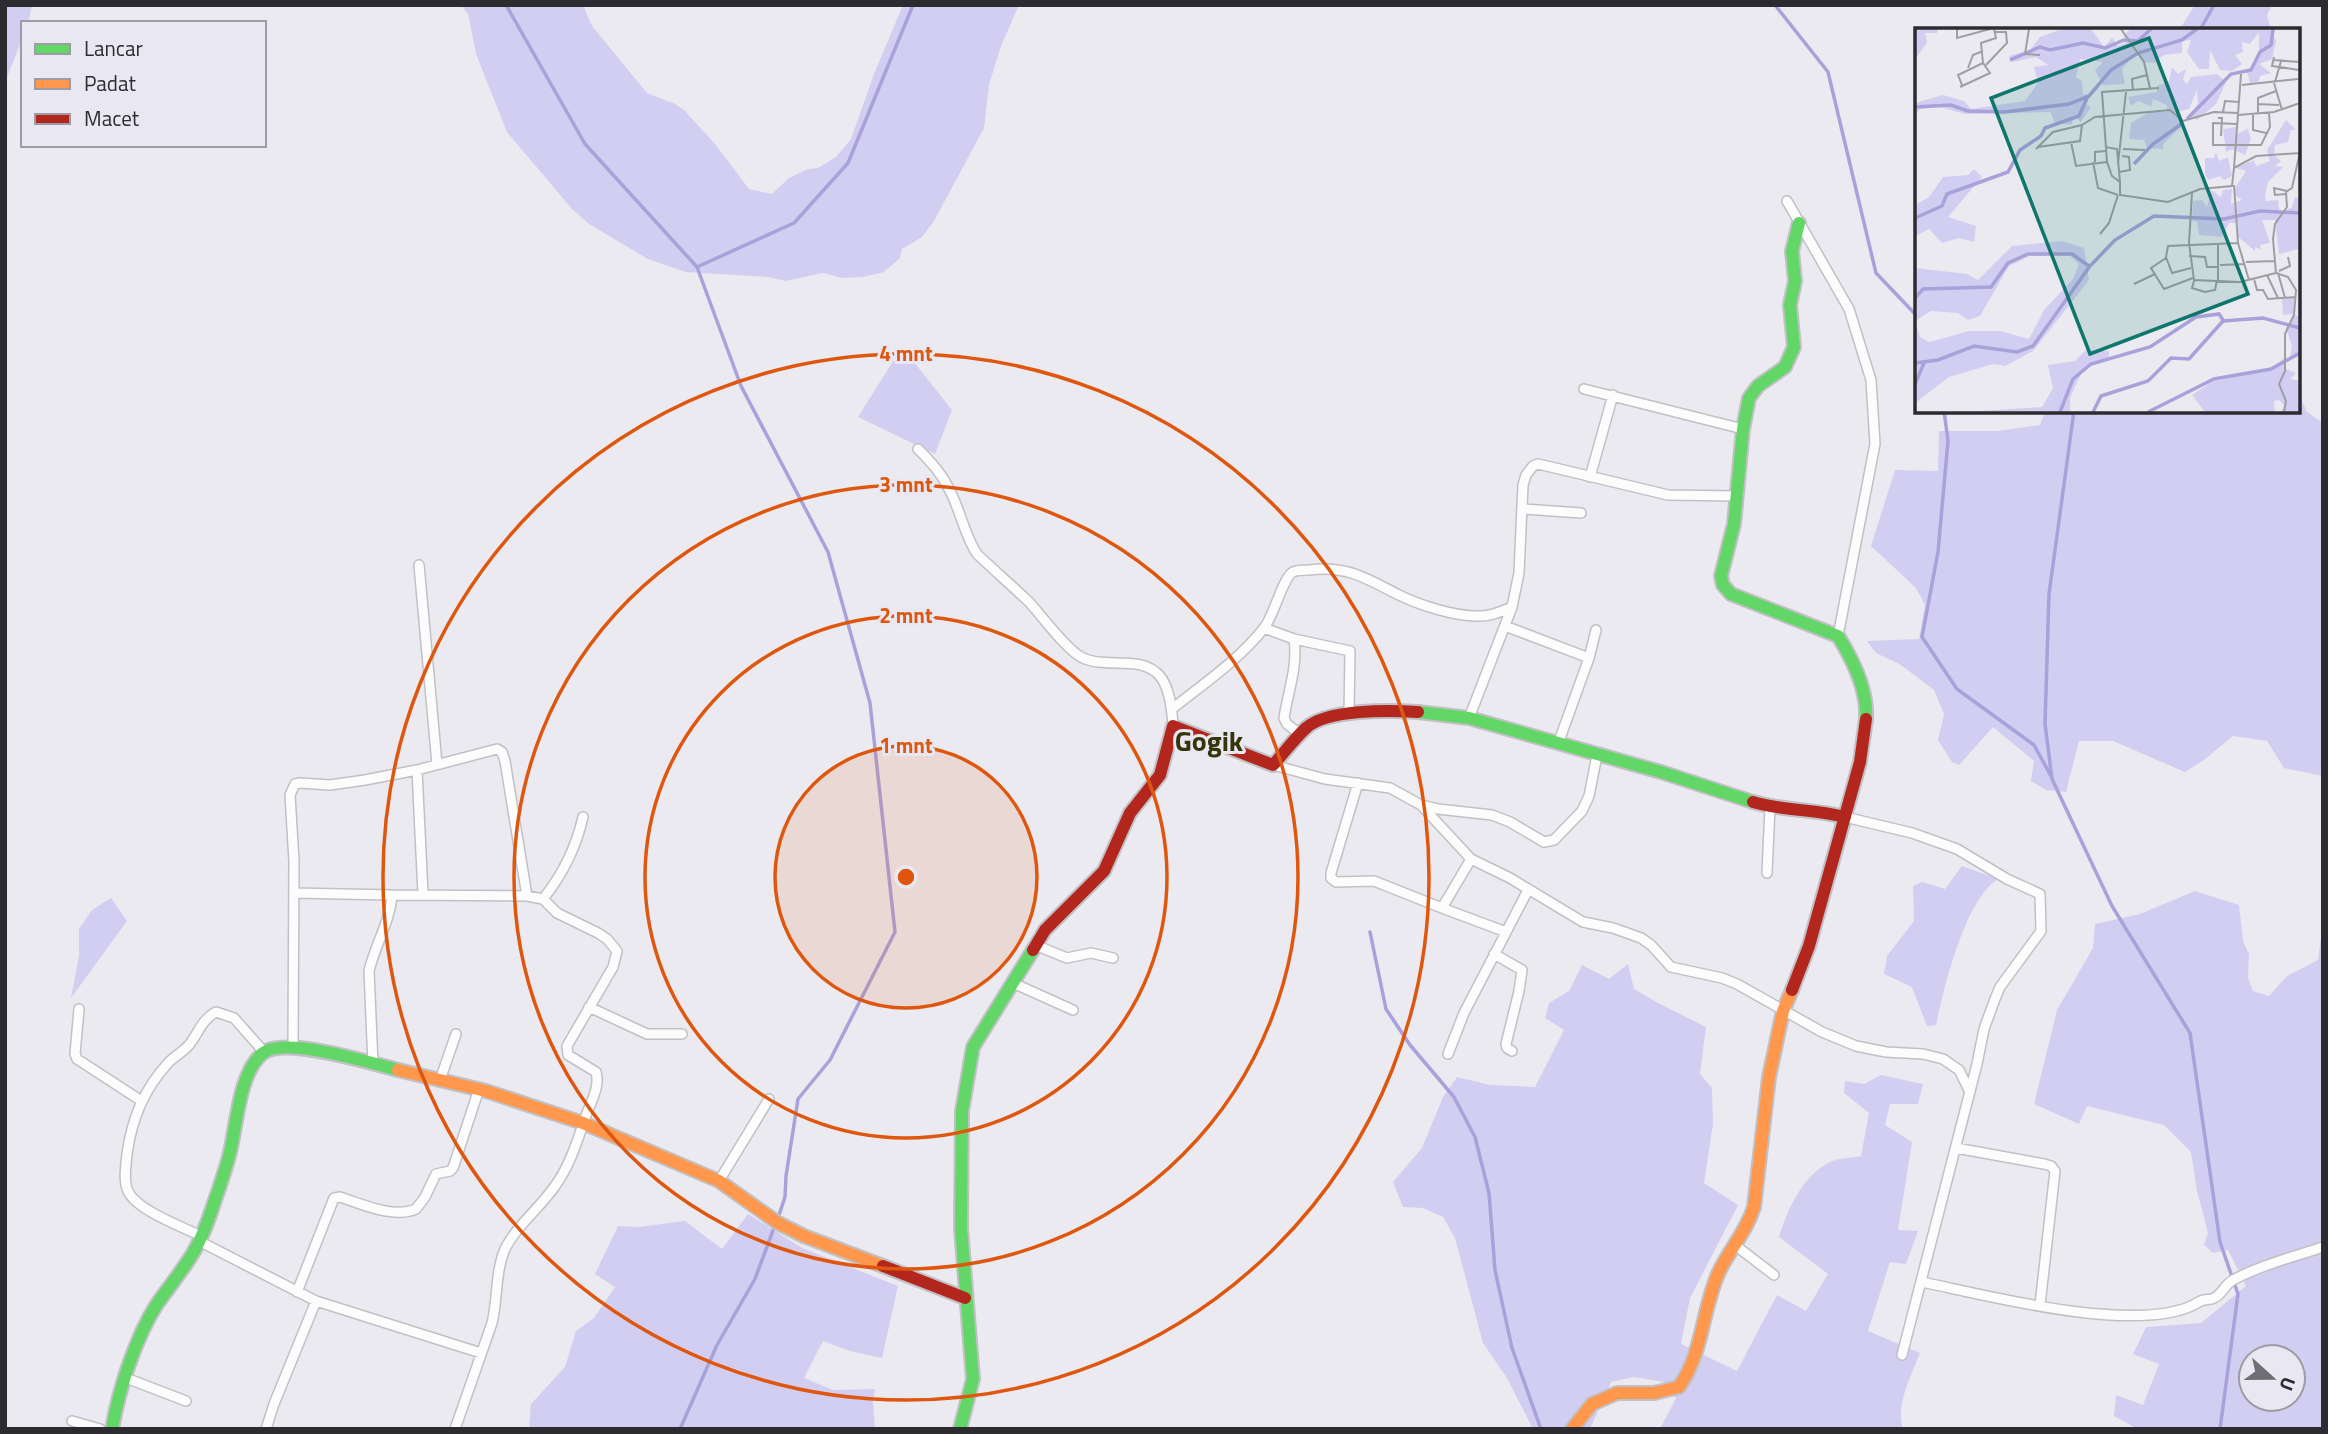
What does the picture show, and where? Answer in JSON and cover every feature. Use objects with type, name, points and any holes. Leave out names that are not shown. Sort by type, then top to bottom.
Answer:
[{"type":"street","points":[[1572,1429],[1592,1404],[1617,1393],[1654,1393],[1679,1387],[1685,1381],[1716,1280],[1749,1222],[1757,1197],[1769,1077],[1783,1011],[1809,946],[1866,730],[1867,706],[1839,636],[1875,444],[1871,380],[1849,309],[1787,201]]},
{"type":"street","points":[[1799,223],[1792,251],[1795,281],[1790,305],[1794,347],[1785,367],[1748,398],[1734,524],[1721,576],[1726,590],[1839,636]]},
{"type":"street","points":[[1584,388],[1743,429]]},
{"type":"street","points":[[1590,477],[1614,395]]},
{"type":"street","points":[[918,449],[937,468],[952,494],[971,545],[978,554],[1028,601],[1077,654],[1091,660],[1140,664],[1152,669],[1165,684],[1172,709],[1173,726],[1160,775],[1130,813],[1104,871],[1056,919],[1035,945],[1006,998],[973,1046],[961,1111],[961,1228],[973,1379],[960,1429]]},
{"type":"street","points":[[1469,718],[1512,607],[1519,573],[1523,485],[1529,469],[1538,464],[1668,495],[1737,496]]},
{"type":"street","points":[[1523,509],[1581,513]]},
{"type":"street","points":[[419,565],[436,764]]},
{"type":"street","points":[[1172,709],[1245,648],[1264,628],[1274,612],[1285,579],[1292,573],[1321,568],[1348,571],[1421,604],[1475,617],[1492,615],[1512,607]]},
{"type":"street","points":[[1505,626],[1589,658]]},
{"type":"street","points":[[1264,628],[1294,639],[1350,651],[1349,713]]},
{"type":"street","points":[[1558,744],[1589,658],[1596,630]]},
{"type":"street","points":[[1294,639],[1294,673],[1284,718],[1287,724],[1301,735]]},
{"type":"street","points":[[1273,765],[1307,727],[1349,713],[1415,712],[1469,718],[1661,772],[1770,807],[1822,811],[1912,833],[1957,849],[2007,879],[2040,894],[2041,931],[2000,987],[1984,1029],[1902,1355]]},
{"type":"street","points":[[1173,726],[1273,765],[1325,779],[1390,788],[1421,806],[1471,859],[1510,878],[1583,922],[1614,928],[1641,938],[1671,967],[1737,984],[1822,1032],[1856,1045],[1886,1052],[1923,1054],[1943,1059],[1959,1070],[1970,1092]]},
{"type":"street","points":[[293,1047],[294,893],[290,795],[295,785],[330,785],[417,770],[497,749],[502,752],[527,896]]},
{"type":"street","points":[[1421,806],[1492,815],[1544,842],[1554,841],[1583,811],[1589,796],[1597,755]]},
{"type":"street","points":[[417,770],[423,894]]},
{"type":"street","points":[[1358,783],[1331,878],[1336,882],[1374,881],[1506,932]]},
{"type":"street","points":[[1767,873],[1770,807]]},
{"type":"street","points":[[543,899],[569,860],[583,817]]},
{"type":"street","points":[[1442,908],[1471,859]]},
{"type":"street","points":[[1448,1054],[1459,1025],[1528,890]]},
{"type":"street","points":[[294,893],[527,896],[543,899],[557,914],[607,939],[617,951],[613,967],[570,1040],[567,1051],[568,1055],[597,1075],[597,1087],[575,1149],[560,1179],[515,1233],[504,1252],[498,1274],[496,1307],[455,1429]]},
{"type":"street","points":[[373,1064],[369,971],[386,923],[392,895]]},
{"type":"street","points":[[1035,945],[1068,958],[1091,953],[1113,958]]},
{"type":"street","points":[[1494,954],[1522,970],[1506,1044],[1512,1051]]},
{"type":"street","points":[[1013,983],[1073,1010]]},
{"type":"street","points":[[589,1007],[647,1034],[682,1034]]},
{"type":"street","points":[[79,1009],[75,1054],[77,1059],[140,1100]]},
{"type":"street","points":[[264,1052],[234,1018],[216,1012],[204,1022],[185,1050],[176,1055],[158,1074],[140,1100],[128,1149],[127,1190],[138,1203],[149,1210],[296,1292],[316,1301],[481,1353]]},
{"type":"street","points":[[440,1080],[456,1034]]},
{"type":"street","points":[[112,1429],[139,1339],[156,1306],[190,1258],[200,1238],[225,1173],[245,1085],[254,1064],[264,1052],[279,1046],[373,1064],[479,1089],[583,1123],[719,1181],[774,1221],[804,1236],[965,1298]]},
{"type":"street","points":[[296,1292],[334,1198],[340,1197],[384,1210],[401,1212],[416,1209],[436,1174],[453,1168],[479,1089]]},
{"type":"street","points":[[719,1181],[769,1099]]},
{"type":"street","points":[[1956,1148],[2044,1164],[2055,1171],[2040,1305]]},
{"type":"street","points":[[1735,1245],[1774,1275]]},
{"type":"street","points":[[1922,1282],[2040,1305],[2110,1315],[2152,1316],[2216,1298],[2234,1279],[2294,1255],[2323,1247]]},
{"type":"street","points":[[266,1429],[316,1301]]},
{"type":"street","points":[[126,1378],[187,1401]]},
{"type":"street","points":[[72,1421],[100,1429]]},
{"type":"shaded area","points":[[5,5],[32,5],[28,21],[21,21],[21,42],[5,82]]},
{"type":"shaded area","points":[[461,5],[583,5],[592,26],[647,93],[684,110],[715,144],[749,189],[772,194],[789,178],[808,169],[818,168],[836,157],[851,139],[903,5],[1019,5],[1001,46],[989,85],[984,128],[934,221],[922,237],[902,249],[900,258],[884,272],[842,278],[823,273],[786,281],[768,277],[686,272],[648,259],[589,224],[572,209],[507,132],[476,54],[468,14]]},
{"type":"shaded area","points":[[2195,5],[2272,5],[2267,15],[2270,28],[2180,28]]},
{"type":"shaded area","points":[[902,347],[952,410],[935,454],[858,417]]},
{"type":"shaded area","points":[[2300,396],[2307,412],[2323,423],[2323,776],[2284,768],[2267,741],[2233,736],[2185,772],[2113,741],[2079,741],[2066,792],[2046,790],[2031,781],[2034,761],[1993,727],[1959,765],[1952,762],[1938,740],[1944,714],[1934,690],[1901,665],[1876,653],[1867,641],[1919,639],[1925,605],[1916,588],[1871,546],[1895,470],[1938,471],[1939,431],[1998,431],[2040,425],[2044,413],[2300,413]]},
{"type":"shaded area","points":[[1962,866],[1998,879],[1986,889],[1966,924],[1950,968],[1936,1025],[1927,1026],[1912,987],[1884,974],[1887,956],[1914,921],[1913,886],[1922,882],[1945,889]]},
{"type":"shaded area","points":[[2195,891],[2239,905],[2243,941],[2249,954],[2248,978],[2253,991],[2269,996],[2287,976],[2318,960],[2323,923],[2323,1429],[2138,1429],[2114,1416],[2116,1395],[2143,1405],[2159,1364],[2133,1354],[2146,1327],[2201,1323],[2246,1286],[2228,1250],[2213,1253],[2204,1245],[2208,1233],[2197,1191],[2191,1152],[2164,1125],[2087,1106],[2079,1124],[2034,1104],[2057,1010],[2093,948],[2095,924],[2140,914]]},
{"type":"shaded area","points":[[111,898],[127,921],[71,998],[79,956],[79,929],[92,910]]},
{"type":"shaded area","points":[[1628,964],[1634,989],[1706,1027],[1700,1074],[1712,1088],[1713,1124],[1704,1183],[1738,1205],[1690,1298],[1681,1344],[1737,1371],[1777,1295],[1806,1311],[1828,1274],[1779,1237],[1791,1205],[1803,1185],[1819,1169],[1832,1161],[1861,1156],[1869,1113],[1844,1093],[1845,1081],[1864,1084],[1881,1075],[1923,1084],[1918,1104],[1890,1104],[1885,1125],[1912,1142],[1898,1230],[1918,1231],[1906,1264],[1890,1262],[1868,1331],[1920,1353],[1903,1400],[1903,1429],[1660,1429],[1676,1398],[1664,1382],[1634,1377],[1611,1382],[1590,1429],[1533,1429],[1507,1378],[1483,1343],[1455,1238],[1443,1217],[1423,1208],[1403,1207],[1393,1182],[1422,1148],[1443,1097],[1457,1077],[1490,1085],[1535,1087],[1564,1030],[1545,1018],[1549,1003],[1569,991],[1582,965],[1609,979]]},
{"type":"shaded area","points":[[748,1214],[802,1248],[898,1286],[882,1358],[850,1351],[823,1341],[804,1378],[833,1390],[875,1389],[873,1402],[875,1427],[878,1429],[529,1429],[531,1404],[565,1367],[576,1331],[594,1318],[615,1287],[595,1274],[618,1226],[639,1227],[685,1221],[722,1249]]},
{"type":"waterway","points":[[506,5],[585,144],[697,267],[741,386],[828,552],[870,703],[895,932],[830,1060],[798,1099],[785,1197],[778,1218]]},
{"type":"waterway","points":[[697,267],[794,223],[848,163],[913,5]]},
{"type":"waterway","points":[[1775,5],[1828,72],[1876,273],[1915,314]]},
{"type":"waterway","points":[[2201,28],[2214,5]]},
{"type":"waterway","points":[[1944,413],[1948,441],[1938,552],[1922,637],[1957,689],[2034,745],[2051,776]]},
{"type":"waterway","points":[[2074,413],[2049,594],[2045,724],[2052,779],[2112,906],[2190,1033],[2220,1242],[2238,1294],[2220,1429]]},
{"type":"waterway","points":[[1370,932],[1386,1009],[1410,1045],[1454,1097],[1475,1137],[1489,1193],[1495,1270],[1512,1348],[1541,1429]]},
{"type":"waterway","points":[[680,1429],[717,1345],[755,1279],[775,1225]]},
{"type":"traffic: fast","points":[[1799,223],[1792,251],[1795,281],[1790,305],[1794,347],[1785,367],[1758,386],[1749,398],[1743,429],[1734,524],[1721,576],[1723,585],[1731,594],[1838,636],[1858,676],[1865,697],[1866,719]]},
{"type":"traffic: fast","points":[[1418,712],[1469,718],[1661,772],[1753,802]]},
{"type":"traffic: fast","points":[[960,1429],[973,1379],[961,1228],[962,1111],[973,1047],[1033,950]]},
{"type":"traffic: fast","points":[[112,1429],[135,1348],[157,1304],[192,1255],[206,1225],[221,1184],[244,1085],[255,1062],[263,1053],[274,1049],[308,1049],[398,1070]]},
{"type":"traffic: slow","points":[[1572,1429],[1592,1404],[1617,1393],[1654,1393],[1679,1387],[1687,1374],[1698,1346],[1718,1274],[1754,1207],[1769,1077],[1783,1011],[1792,990]]},
{"type":"traffic: slow","points":[[398,1070],[486,1091],[583,1123],[719,1181],[778,1223],[804,1236],[883,1266]]},
{"type":"traffic: jam","points":[[1033,950],[1045,930],[1104,871],[1130,813],[1160,775],[1173,726],[1273,765],[1306,728],[1328,717],[1359,712],[1418,712]]},
{"type":"traffic: jam","points":[[1792,990],[1809,946],[1860,762],[1866,719]]},
{"type":"traffic: jam","points":[[1753,802],[1845,817]]},
{"type":"traffic: jam","points":[[883,1266],[965,1298]]},
{"type":"district","name":"Gogik","points":[[1209,741]]}]
